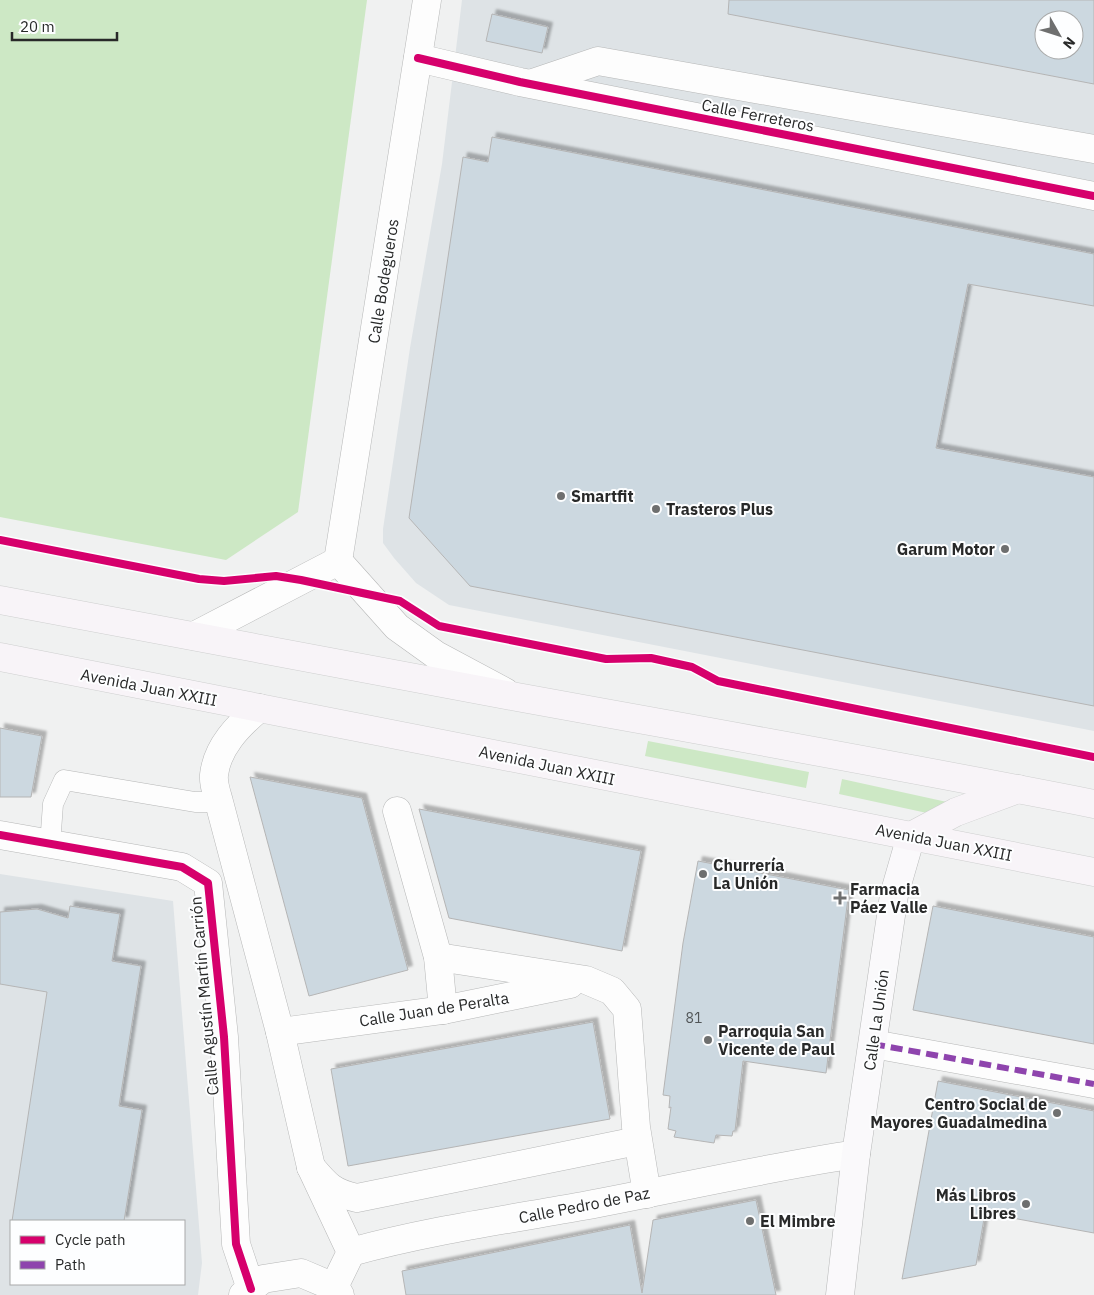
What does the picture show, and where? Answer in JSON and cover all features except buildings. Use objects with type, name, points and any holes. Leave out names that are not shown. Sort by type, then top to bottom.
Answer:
[{"type":"main road","points":[[0,588],[54,610]]},
{"type":"main road","points":[[0,600],[322,658],[513,696],[1094,804]]},
{"type":"main road","name":"Avenida Juan XXIII","points":[[0,657],[1094,872]]},
{"type":"main road","points":[[911,836],[956,812],[1018,789]]},
{"type":"main road","name":"Calle La Unión","points":[[840,1295],[856,1154],[894,895],[911,836]]},
{"type":"street","name":"Calle Bodegueros","points":[[338,561],[427,0]]},
{"type":"street","name":"Calle Ferreteros","points":[[418,58],[531,84],[1094,196]]},
{"type":"street","name":"Calle Ferreteros","points":[[531,84],[598,62],[1094,149]]},
{"type":"street","points":[[194,636],[338,561],[397,626],[436,655],[513,696]]},
{"type":"street","points":[[247,1292],[263,1279],[301,1273],[337,1291],[352,1252],[311,1167],[280,1032],[214,777],[219,756],[242,723],[259,708]]},
{"type":"street","points":[[397,811],[438,957],[443,1010]]},
{"type":"street","name":"Calle Agustín Martín Carrión","points":[[0,836],[182,866],[208,883],[224,1037],[236,1244],[247,1292]]},
{"type":"street","name":"Calle Juan de Peralta","points":[[438,957],[586,980],[612,991],[627,1009],[637,1141]]},
{"type":"street","name":"Calle Juan de Peralta","points":[[280,1032],[443,1010],[586,980]]},
{"type":"street","points":[[872,1044],[1094,1084]]},
{"type":"street","points":[[311,1167],[329,1188],[341,1195],[358,1198],[637,1141],[647,1194]]},
{"type":"street","name":"Calle Pedro de Paz","points":[[352,1252],[397,1239],[856,1154]]},
{"type":"lane","points":[[50,845],[53,804],[64,780],[195,802],[219,802]]},
{"type":"shaded area","points":[[462,0],[1094,0],[1094,731],[449,605],[416,583],[383,543],[383,529],[410,348],[442,164]]},
{"type":"shaded area","points":[[0,874],[173,901],[202,1263],[198,1295],[0,1295]]},
{"type":"green space","points":[[0,0],[367,0],[298,512],[226,560],[0,517]]},
{"type":"green space","points":[[648,741],[809,772],[806,788],[645,756]]},
{"type":"green space","points":[[842,779],[947,802],[927,813],[839,794]]},
{"type":"marked path","points":[[873,1044],[1094,1084]]},
{"type":"cycle path","points":[[418,58],[520,82],[1094,196]]},
{"type":"cycle path","points":[[0,540],[199,579],[224,581],[276,576],[301,580],[400,601],[439,626],[606,659],[651,658],[692,667],[718,681],[1094,757]]},
{"type":"cycle path","points":[[0,835],[182,867],[208,883],[224,1037],[236,1244],[251,1289]]},
{"type":"place","name":"Smartfit","points":[[561,496]]},
{"type":"place","name":"Trasteros Plus","points":[[656,509]]},
{"type":"place","name":"Garum Motor","points":[[1005,549]]},
{"type":"place","name":"Churrería La Unión","points":[[703,874]]},
{"type":"place","name":"Farmacia Páez Valle","points":[[840,898]]},
{"type":"place","name":"Parroquia San Vicente de Paul","points":[[708,1040]]},
{"type":"place","name":"Centro Social de Mayores Guadalmedina","points":[[1057,1113]]},
{"type":"place","name":"Más Libros Libres","points":[[1026,1204]]},
{"type":"place","name":"El Mimbre","points":[[750,1221]]}]
